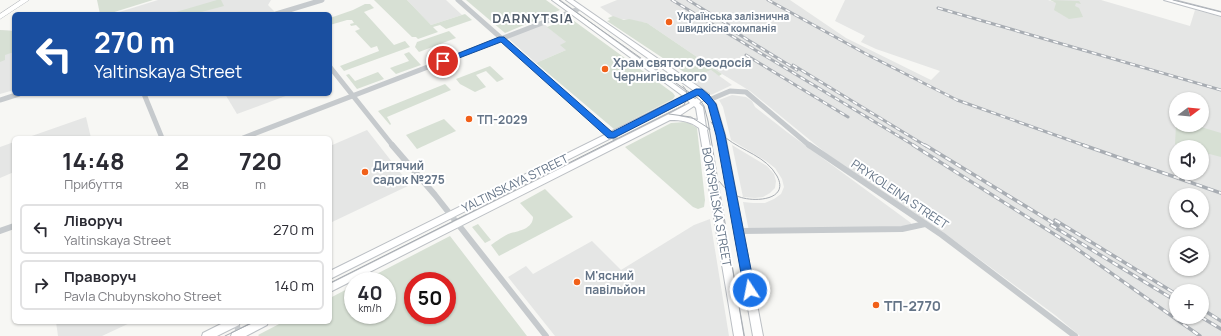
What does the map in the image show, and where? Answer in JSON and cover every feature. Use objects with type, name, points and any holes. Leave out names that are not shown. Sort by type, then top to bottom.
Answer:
[{"type":"main road","points":[[0,17],[26,0]]},
{"type":"main road","points":[[555,0],[695,102]]},
{"type":"main road","points":[[569,0],[707,98]]},
{"type":"main road","points":[[1167,0],[1184,1],[1221,10]]},
{"type":"main road","points":[[1184,1],[1221,14]]},
{"type":"main road","points":[[676,88],[680,94],[680,102]]},
{"type":"main road","name":"YALTINSKAYA STREET","points":[[332,274],[680,102],[699,91]]},
{"type":"main road","points":[[664,119],[695,102],[707,98]]},
{"type":"main road","name":"BORYSPILSKA STREET","points":[[707,98],[714,110],[720,135],[758,336]]},
{"type":"main road","name":"BORYSPILSKA STREET","points":[[695,102],[700,110],[704,129],[739,336]]},
{"type":"main road","points":[[664,119],[687,119],[696,122],[704,129]]},
{"type":"main road","name":"YALTINSKAYA STREET","points":[[332,287],[664,119]]},
{"type":"main road","points":[[207,336],[231,324]]},
{"type":"main road","points":[[239,335],[259,324]]},
{"type":"street","points":[[288,12],[322,0]]},
{"type":"street","points":[[458,0],[619,142]]},
{"type":"street","points":[[248,136],[581,8]]},
{"type":"street","points":[[332,70],[382,133],[428,186],[546,336]]},
{"type":"street","name":"PRYKOLEINA STREET","points":[[707,98],[730,91],[746,92],[811,147],[926,224],[1075,336]]},
{"type":"street","points":[[0,100],[13,96]]},
{"type":"street","points":[[145,96],[161,136]]},
{"type":"street","points":[[738,231],[902,229],[926,224]]},
{"type":"street","points":[[0,231],[12,227]]},
{"type":"street","points":[[236,324],[239,335]]},
{"type":"shaded area","points":[[97,0],[153,0],[114,12],[100,12]]},
{"type":"shaded area","points":[[158,0],[271,0],[268,5],[275,12],[119,12]]},
{"type":"shaded area","points":[[217,0],[221,0],[224,6],[202,12],[176,12]]},
{"type":"shaded area","points":[[374,0],[407,0],[431,25],[465,14],[472,20],[446,29],[440,25],[433,27],[438,32],[418,39],[416,37],[412,37]]},
{"type":"shaded area","points":[[407,0],[446,0],[462,15],[431,25]]},
{"type":"shaded area","points":[[466,0],[546,0],[560,10],[505,33]]},
{"type":"shaded area","points":[[617,0],[790,0],[846,38],[931,80],[940,71],[876,49],[861,42],[865,36],[835,21],[845,0],[1048,0],[1054,2],[1055,0],[1101,0],[1190,26],[1195,10],[1221,17],[1221,336],[1080,336],[1055,315],[940,230],[827,154],[750,91],[722,74],[647,23],[615,18],[600,7]]},
{"type":"shaded area","points":[[1050,0],[1079,1],[1081,4],[1076,3],[1075,6],[1079,8],[1083,17],[1069,19],[1054,10],[1056,3]]},
{"type":"shaded area","points":[[365,4],[370,4],[374,8],[364,12],[394,45],[405,41],[410,47],[344,71],[340,66],[379,51],[377,46],[371,48],[355,31],[360,29],[356,25],[351,26],[350,24],[354,23],[352,20],[332,24],[332,17]]},
{"type":"shaded area","points":[[613,16],[624,20],[629,19],[647,23],[722,74],[719,76],[711,70],[693,78],[607,21],[610,20],[608,18]]},
{"type":"shaded area","points":[[570,18],[673,93],[675,96],[673,99],[614,129],[536,63],[566,50],[560,45],[566,42],[547,27]]},
{"type":"shaded area","points":[[544,24],[566,42],[566,50],[536,63],[508,38]]},
{"type":"shaded area","points":[[0,30],[12,31],[12,91],[0,94]]},
{"type":"shaded area","points":[[0,30],[12,31],[12,53],[5,55],[5,60],[0,62]]},
{"type":"shaded area","points":[[449,31],[456,38],[419,52],[415,47],[417,42]]},
{"type":"shaded area","points":[[409,52],[421,65],[396,74],[390,68],[409,61],[404,54]]},
{"type":"shaded area","points":[[490,66],[504,79],[497,82],[486,71],[476,75],[486,87],[475,92],[460,84],[456,79]]},
{"type":"shaded area","points":[[711,70],[732,85],[711,95],[690,79]]},
{"type":"shaded area","points":[[378,72],[384,79],[357,89],[346,75],[349,74],[355,81]]},
{"type":"shaded area","points":[[445,84],[451,90],[387,117],[391,124],[390,125],[378,111]]},
{"type":"shaded area","points":[[732,95],[746,97],[752,101],[755,107],[787,132],[911,223],[911,227],[749,231],[743,202],[765,203],[781,194],[784,187],[782,179],[775,168],[731,140],[723,107],[719,100]]},
{"type":"shaded area","points":[[226,96],[286,96],[237,114]]},
{"type":"shaded area","points":[[86,117],[91,136],[32,136]]},
{"type":"shaded area","points":[[444,119],[456,131],[417,149],[406,135]]},
{"type":"shaded area","points":[[685,122],[697,128],[705,200],[704,207],[698,209],[693,207],[625,147],[671,123]]},
{"type":"shaded area","points":[[1209,129],[1221,133],[1221,157],[1209,154],[1209,140],[1175,140],[1176,132],[1209,132]]},
{"type":"shaded area","name":"Дитячий садок №275","points":[[367,130],[410,185],[332,222],[332,145]]},
{"type":"shaded area","points":[[12,143],[12,173],[0,178],[0,147]]},
{"type":"shaded area","points":[[732,145],[767,166],[774,174],[776,181],[775,188],[770,193],[763,197],[743,197]]},
{"type":"shaded area","points":[[545,189],[573,217],[499,256],[491,245],[506,235],[522,230],[531,224],[533,217],[520,203]]},
{"type":"shaded area","points":[[710,219],[729,336],[555,336],[508,277],[526,266],[533,274],[592,241],[621,270],[694,225]]},
{"type":"shaded area","points":[[478,224],[491,240],[485,243],[472,227]]},
{"type":"shaded area","points":[[450,236],[527,336],[258,335],[279,324],[332,324],[332,297],[344,291],[344,324],[396,324],[396,272],[380,272]]},
{"type":"shaded area","points":[[56,324],[128,324],[102,336],[58,336]]},
{"type":"tram line","points":[[559,0],[685,89]]},
{"type":"tram line","points":[[1173,0],[1221,12]]},
{"type":"tram line","points":[[332,282],[684,105],[687,95],[685,89]]},
{"type":"tram line","points":[[685,89],[700,100],[704,106],[709,129]]},
{"type":"tram line","points":[[669,114],[691,117],[709,129]]},
{"type":"tram line","points":[[711,122],[732,143],[767,163],[777,176],[780,185],[774,196],[749,199],[741,198],[733,194],[719,181]]},
{"type":"tram line","points":[[709,129],[744,336]]},
{"type":"tram line","points":[[225,336],[250,324]]},
{"type":"railway","points":[[672,0],[915,146]]},
{"type":"railway","points":[[688,0],[742,33]]},
{"type":"railway","points":[[768,0],[868,55],[957,100],[1086,146]]},
{"type":"railway","points":[[938,8],[1221,90]]},
{"type":"railway","points":[[735,32],[797,70]]},
{"type":"railway","points":[[746,55],[848,117]]},
{"type":"railway","points":[[793,65],[926,146]]},
{"type":"railway","points":[[913,145],[1070,244],[1200,336]]},
{"type":"railway","points":[[925,145],[1058,226]]},
{"type":"railway","points":[[1083,145],[1221,193]]},
{"type":"railway","points":[[1055,220],[1169,290]]},
{"type":"railway","points":[[1051,225],[1169,297]]},
{"type":"railway","points":[[1209,313],[1221,321]]},
{"type":"railway","points":[[1209,322],[1221,329]]},
{"type":"place","name":"Українська залізнична швидкісна компанія","points":[[669,22]]},
{"type":"place","name":"Храм святого Феодосія Чернигівського","points":[[605,69]]},
{"type":"place","name":"ТП-2029","points":[[469,119]]},
{"type":"place","name":"Дитячий садок №275","points":[[365,172]]},
{"type":"place","name":"М'ясний павільйон","points":[[577,282]]},
{"type":"place","name":"ТП-2770","points":[[876,305]]},
{"type":"district","name":"DARNYTSIA","points":[[533,18]]},
{"type":"route","points":[[443,61],[502,39],[611,136],[699,91],[706,96],[712,104],[720,135],[750,290]]}]
